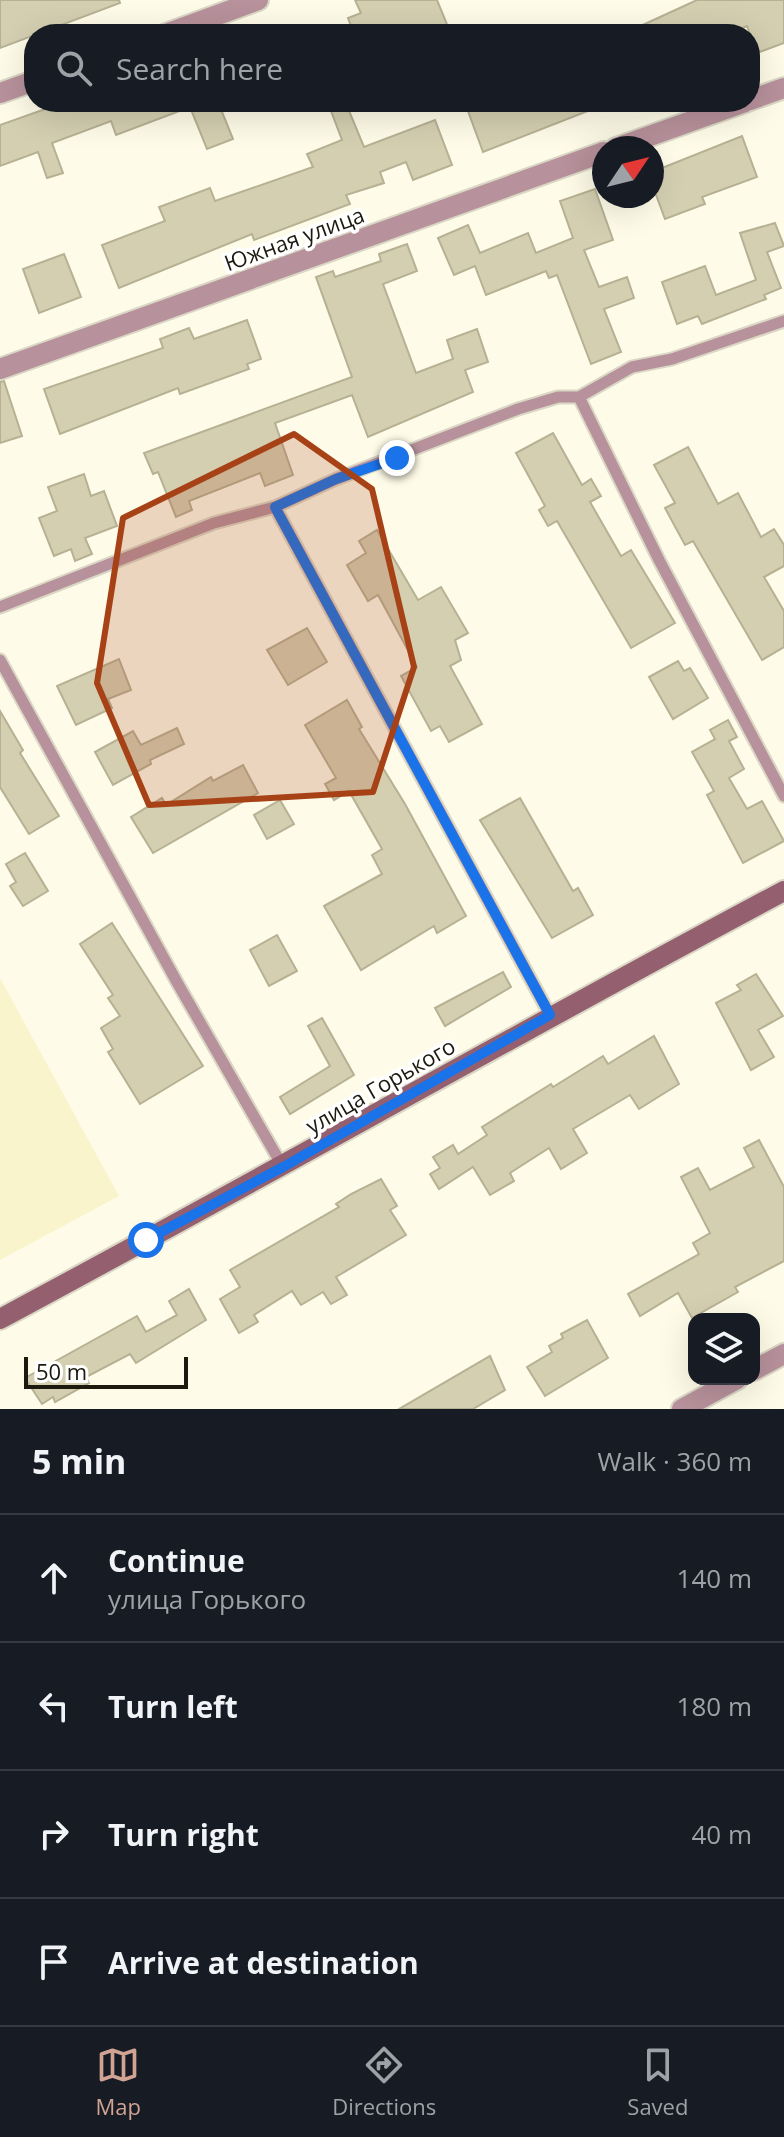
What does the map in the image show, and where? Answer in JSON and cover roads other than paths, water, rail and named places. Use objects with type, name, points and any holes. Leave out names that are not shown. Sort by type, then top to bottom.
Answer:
[{"type":"street","points":[[193,24],[258,0]]},
{"type":"street","points":[[0,93],[24,85]]},
{"type":"street","points":[[760,96],[784,88]]},
{"type":"street","points":[[649,136],[716,112]]},
{"type":"street","name":"Южная улица","points":[[0,369],[592,156]]},
{"type":"street","name":"улица Горького","points":[[0,1319],[283,1167],[550,1015],[784,891]]},
{"type":"street","points":[[760,1367],[784,1354]]},
{"type":"street","points":[[682,1409],[726,1385]]},
{"type":"lane","points":[[0,607],[214,523],[275,507],[336,479],[518,409],[558,397],[579,397],[632,367],[672,359],[784,321]]},
{"type":"lane","points":[[579,397],[659,560],[784,796]]},
{"type":"lane","points":[[275,507],[550,1015]]},
{"type":"lane","points":[[0,660],[178,984],[283,1167]]}]
